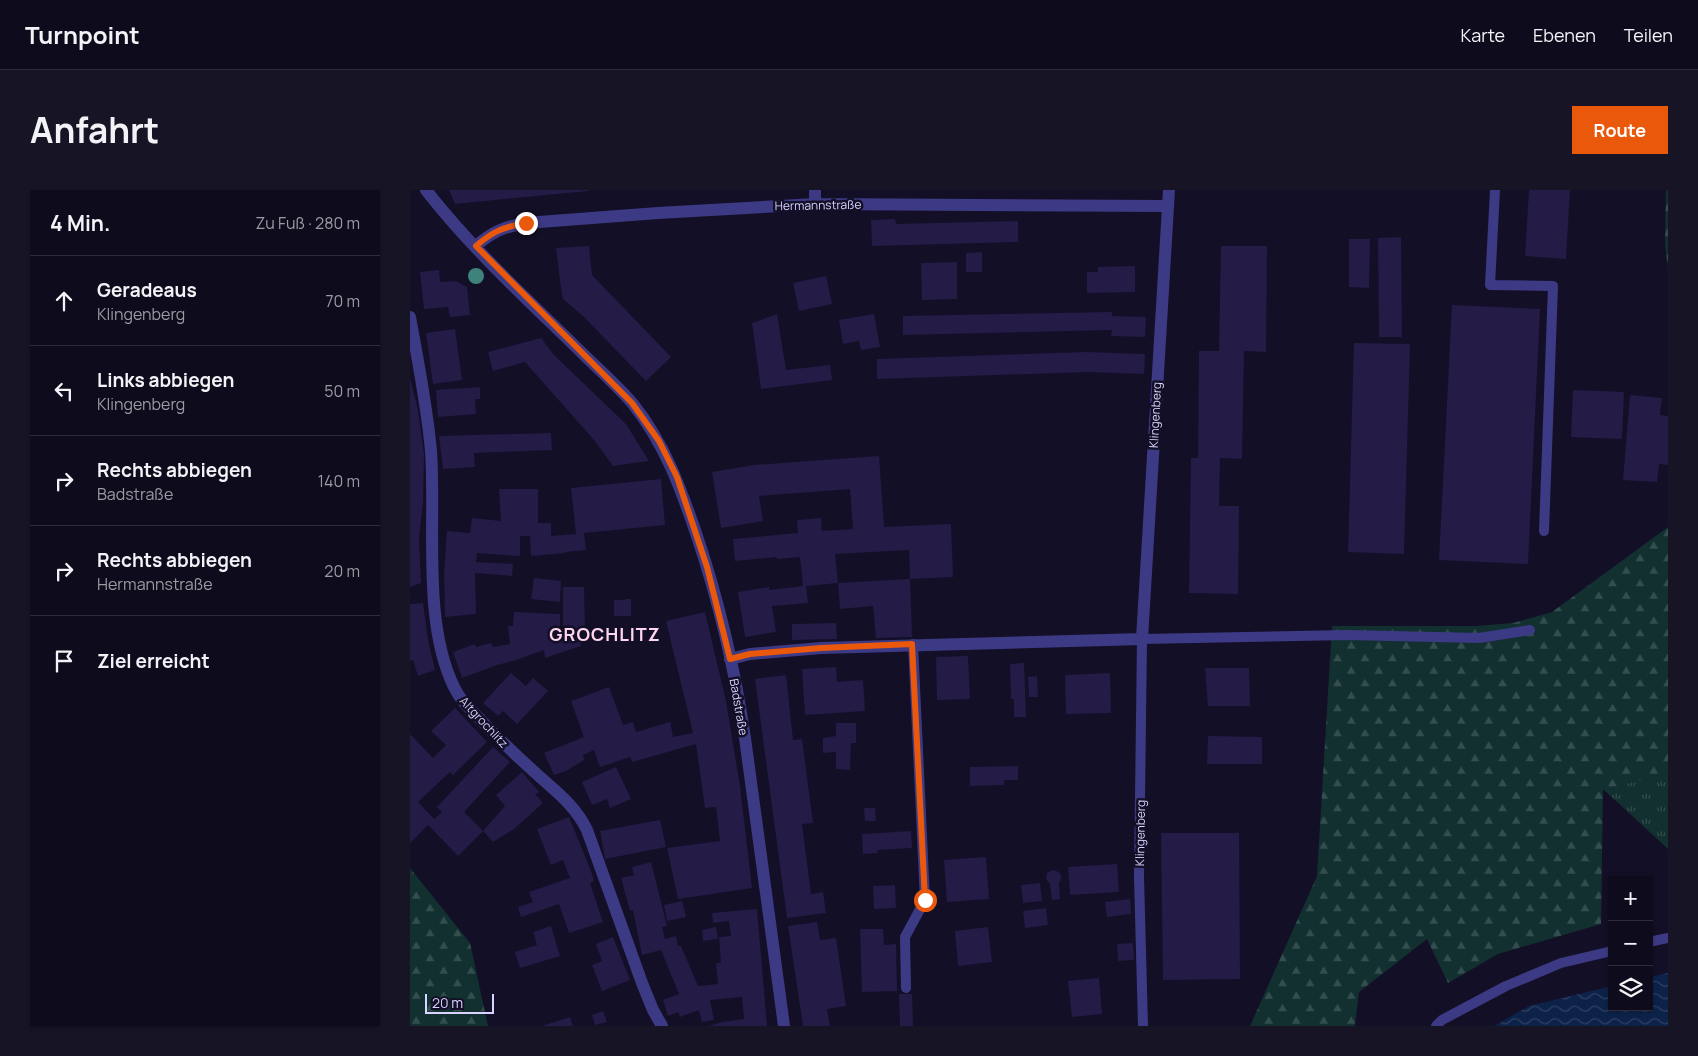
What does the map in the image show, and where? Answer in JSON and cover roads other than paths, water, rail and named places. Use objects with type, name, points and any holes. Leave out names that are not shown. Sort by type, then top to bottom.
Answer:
[{"type":"street","name":"Badstraße","points":[[426,190],[438,206],[476,246],[632,403],[659,441],[677,477],[707,567],[730,659],[744,730],[784,1026]]},
{"type":"street","points":[[815,190],[815,204]]},
{"type":"street","name":"Klingenberg","points":[[1142,639],[1169,190]]},
{"type":"street","name":"Hermannstraße","points":[[476,246],[496,231],[507,226],[658,213],[815,204],[1168,206]]},
{"type":"street","name":"Altgrochlitz","points":[[410,317],[431,451],[437,630],[448,674],[460,699],[495,735],[569,803],[581,817],[642,983],[662,1026]]},
{"type":"street","points":[[730,659],[750,654],[803,649],[912,644],[1142,639]]},
{"type":"lane","points":[[1495,190],[1490,285],[1553,286],[1544,531]]},
{"type":"lane","points":[[1142,639],[1348,635],[1479,638],[1530,630]]},
{"type":"lane","name":"Klingenberg","points":[[1142,639],[1139,877],[1143,1026]]},
{"type":"lane","points":[[906,988],[905,937],[925,900],[912,644]]},
{"type":"lane","points":[[1653,941],[1668,938]]},
{"type":"lane","points":[[1436,1026],[1442,1020],[1506,986],[1561,963],[1608,952]]},
{"type":"water","points":[[1668,973],[1668,1026],[1494,1026],[1529,1006],[1608,987],[1608,1011],[1653,1011],[1653,976]]},
{"type":"district","name":"GROCHLITZ","points":[[605,634]]}]
